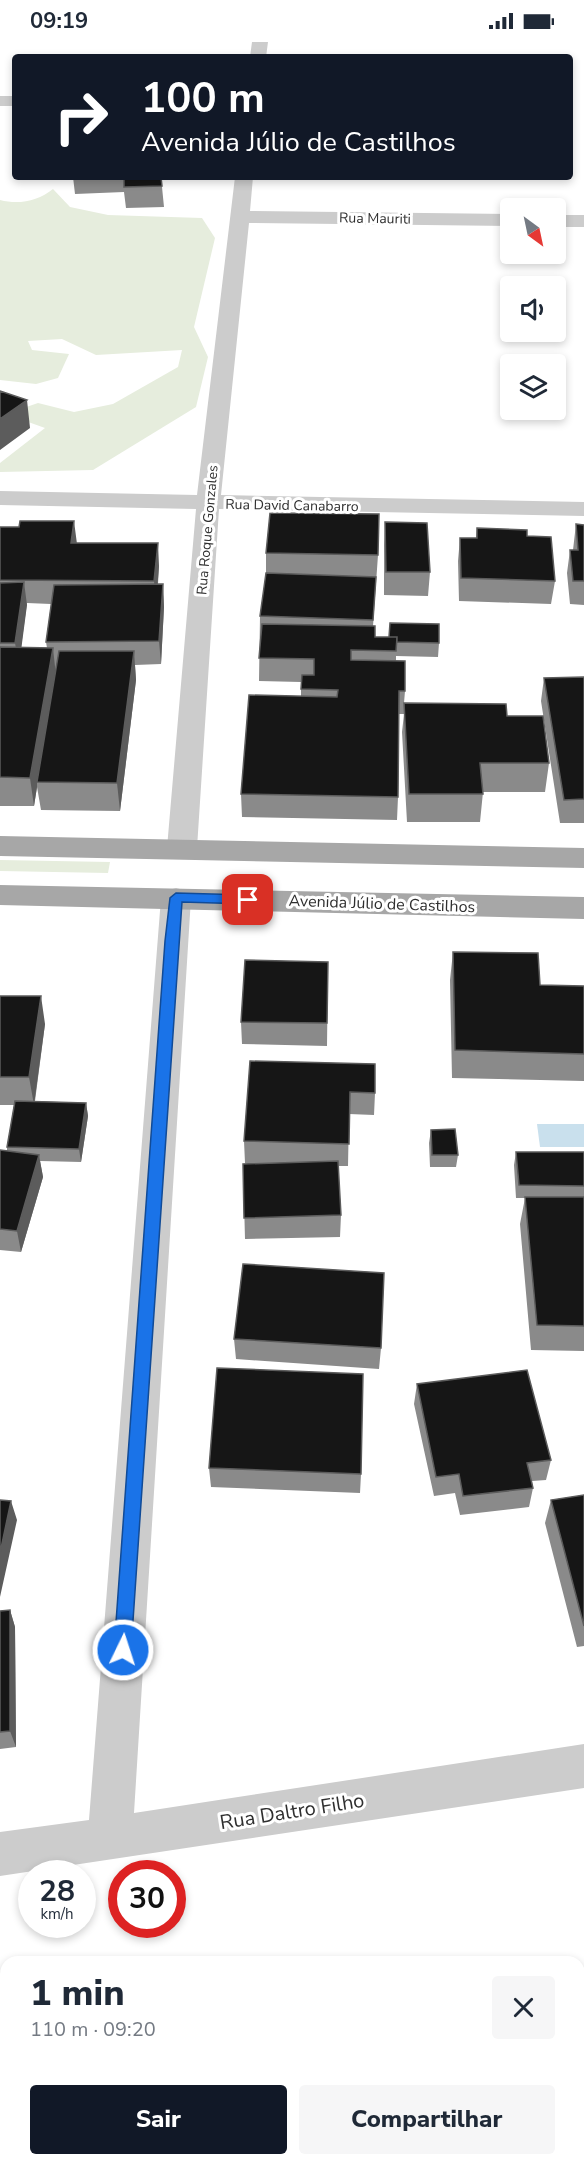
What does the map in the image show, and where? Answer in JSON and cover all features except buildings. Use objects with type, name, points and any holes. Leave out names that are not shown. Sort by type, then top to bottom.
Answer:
[{"type":"main road","points":[[0,846],[584,858]]},
{"type":"main road","points":[[176,898],[182,848]]},
{"type":"main road","name":"Avenida Júlio de Castilhos","points":[[0,895],[584,908]]},
{"type":"street","name":"Rua Roque Gonzales","points":[[182,848],[208,503],[244,180]]},
{"type":"street","name":"Rua Mauriti","points":[[239,217],[500,220]]},
{"type":"street","points":[[566,220],[584,221]]},
{"type":"street","name":"Rua David Canabarro","points":[[0,498],[584,509]]},
{"type":"street","points":[[110,1839],[171,941],[176,898]]},
{"type":"street","name":"Rua Daltro Filho","points":[[0,1854],[584,1766]]},
{"type":"green space","points":[[53,189],[70,207],[108,215],[202,218],[215,238],[194,327],[208,357],[196,407],[93,470],[0,472],[0,463],[45,428],[6,414],[38,403],[74,412],[113,404],[178,367],[182,350],[96,355],[62,339],[28,341],[32,350],[69,354],[58,378],[36,384],[0,380],[0,200],[28,201]]},
{"type":"green space","points":[[0,860],[110,862],[108,873],[0,871]]},
{"type":"water","points":[[537,1124],[584,1124],[584,1147],[540,1147]]},
{"type":"route","points":[[123,1650],[171,941],[176,898],[248,900]]}]
